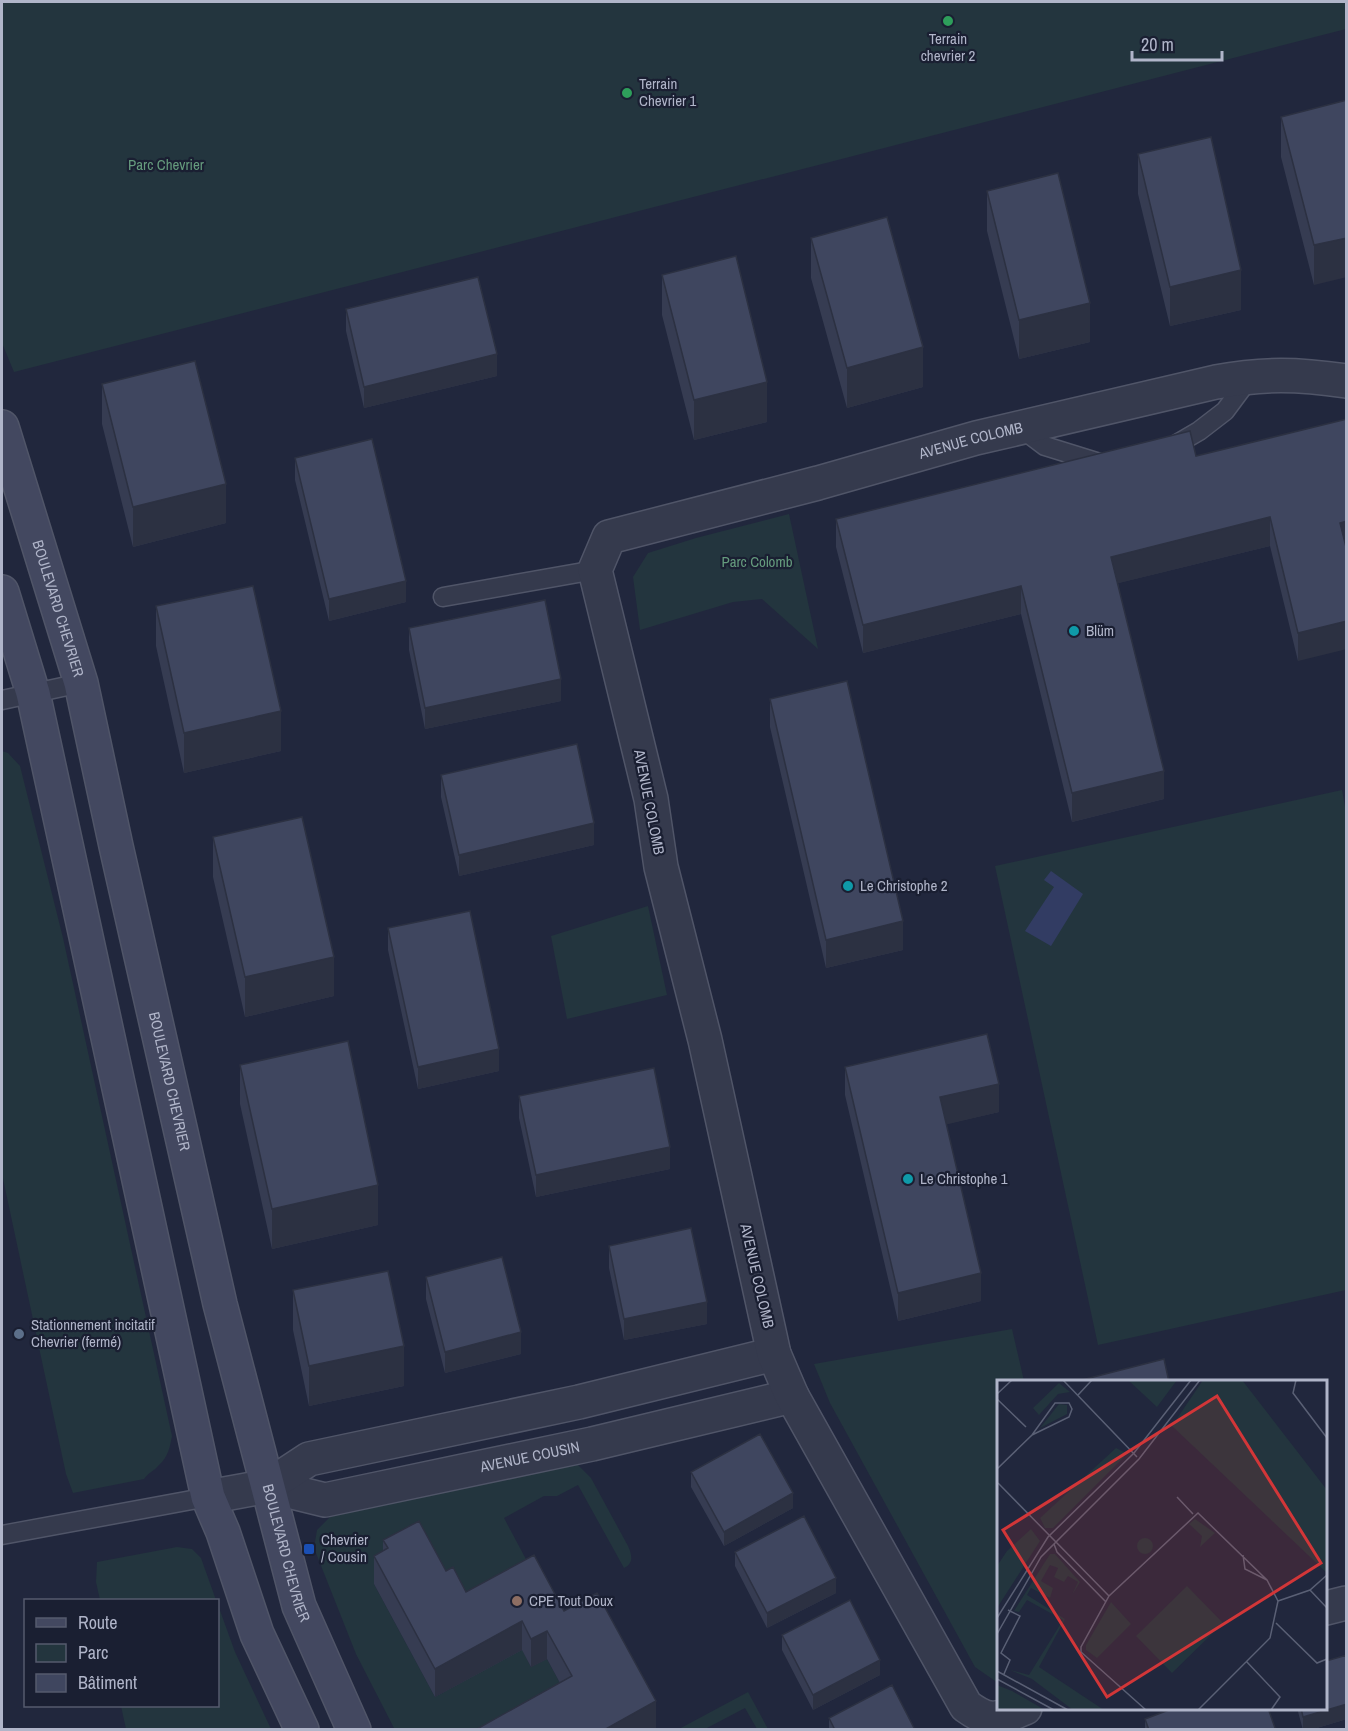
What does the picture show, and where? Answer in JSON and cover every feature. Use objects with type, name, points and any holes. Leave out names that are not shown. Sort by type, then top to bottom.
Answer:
[{"type":"street","name":"AVENUE COLOMB","points":[[1020,1710],[995,1720],[980,1716],[966,1706],[792,1395],[774,1354],[705,1040],[661,867],[651,799],[595,570],[609,537],[818,483],[976,438],[1216,382],[1251,376],[1287,374],[1347,381]]},
{"type":"street","name":"BOULEVARD CHEVRIER","points":[[2,430],[81,683],[220,1304],[299,1606],[354,1730]]},
{"type":"street","points":[[2,592],[33,693],[208,1497],[223,1532],[257,1634],[302,1730]]},
{"type":"street","name":"AVENUE COUSIN","points":[[208,1497],[268,1486],[309,1459],[579,1402],[774,1354]]},
{"type":"street","name":"AVENUE COUSIN","points":[[268,1486],[325,1500],[582,1446],[792,1395]]},
{"type":"street","points":[[1327,1608],[1347,1603]]},
{"type":"lane","points":[[1155,453],[1165,451],[1225,411],[1251,376]]},
{"type":"lane","points":[[1021,428],[1045,446],[1063,453],[1106,465],[1116,462]]},
{"type":"lane","points":[[443,597],[595,570]]},
{"type":"lane","points":[[2,700],[81,683]]},
{"type":"lane","points":[[2,1535],[208,1497]]},
{"type":"green space","name":"Parc Chevrier","points":[[2,2],[1346,2],[1346,29],[14,372],[2,343]]},
{"type":"green space","name":"Parc Colomb","points":[[789,514],[818,649],[762,599],[733,602],[640,630],[633,577],[648,553]]},
{"type":"green space","points":[[2,751],[8,753],[20,766],[63,938],[172,1436],[165,1459],[144,1479],[73,1493],[66,1474],[2,1174]]},
{"type":"green space","points":[[1342,790],[1346,812],[1346,1290],[1098,1345],[995,866]]},
{"type":"green space","points":[[648,906],[667,995],[567,1019],[551,936]]},
{"type":"green space","points":[[1012,1329],[1024,1380],[997,1380],[997,1682],[975,1667],[830,1403],[814,1364]]},
{"type":"green space","points":[[577,1464],[591,1478],[628,1546],[631,1558],[629,1564],[624,1568],[578,1485],[557,1496],[544,1496],[504,1518],[528,1563],[458,1605],[374,1584],[435,1697],[522,1649],[531,1667],[547,1659],[572,1705],[527,1729],[395,1730],[356,1654],[314,1548],[317,1530],[331,1516]]},
{"type":"green space","points":[[177,1547],[192,1549],[201,1558],[216,1599],[100,1599],[96,1582],[97,1562]]},
{"type":"green space","points":[[219,1608],[235,1652],[271,1729],[126,1729],[121,1707],[219,1707]]},
{"type":"green space","points":[[748,1692],[768,1729],[757,1729],[745,1708],[705,1729],[679,1729]]},
{"type":"water","points":[[1051,871],[1083,894],[1051,946],[1025,931],[1054,887],[1044,880]]},
{"type":"building","points":[[1347,100],[1347,238],[1314,245],[1281,117]]},
{"type":"building","points":[[1211,137],[1241,270],[1170,287],[1138,154]]},
{"type":"building","points":[[1058,173],[1090,303],[1019,320],[987,191]]},
{"type":"building","points":[[887,217],[923,347],[847,368],[811,238]]},
{"type":"building","points":[[736,256],[767,382],[694,400],[662,275]]},
{"type":"building","points":[[478,277],[497,354],[364,387],[346,309]]},
{"type":"building","points":[[195,361],[226,484],[133,507],[102,384]]},
{"type":"building","name":"Blüm","points":[[1347,419],[1347,521],[1340,523],[1347,551],[1347,621],[1298,633],[1270,517],[1111,557],[1164,771],[1072,793],[1021,586],[863,625],[836,519],[1190,431],[1196,456]]},
{"type":"building","points":[[372,439],[406,581],[329,599],[295,458]]},
{"type":"building","points":[[253,586],[281,711],[184,733],[156,606]]},
{"type":"building","points":[[545,600],[561,679],[425,708],[409,628]]},
{"type":"building","name":"Le Christophe 2","points":[[847,681],[903,921],[826,940],[770,699]]},
{"type":"building","points":[[577,744],[594,823],[459,855],[441,775]]},
{"type":"building","points":[[302,817],[334,957],[245,977],[213,837]]},
{"type":"building","points":[[470,911],[499,1049],[418,1067],[388,928]]},
{"type":"building","name":"Le Christophe 1","points":[[987,1034],[999,1084],[940,1097],[981,1273],[898,1293],[845,1067]]},
{"type":"building","points":[[348,1041],[378,1185],[272,1209],[240,1065]]},
{"type":"building","points":[[654,1068],[670,1147],[536,1175],[519,1096]]},
{"type":"building","points":[[691,1228],[707,1302],[624,1319],[609,1246]]},
{"type":"building","points":[[502,1257],[521,1332],[445,1352],[426,1277]]},
{"type":"building","points":[[388,1271],[404,1346],[309,1366],[293,1290]]},
{"type":"building","points":[[1164,1359],[1169,1380],[1082,1380]]},
{"type":"building","points":[[760,1434],[793,1493],[724,1532],[691,1472]]},
{"type":"building","points":[[804,1516],[836,1578],[767,1613],[735,1552]]},
{"type":"building","points":[[419,1521],[446,1571],[453,1567],[466,1592],[534,1555],[564,1611],[597,1593],[656,1701],[604,1730],[475,1730],[572,1676],[547,1631],[531,1639],[522,1621],[435,1669],[374,1556],[388,1548],[383,1540]]},
{"type":"building","points":[[850,1600],[880,1660],[813,1695],[782,1635]]},
{"type":"building","points":[[1347,1655],[1347,1704],[1327,1710],[1327,1661]]},
{"type":"building","points":[[892,1685],[915,1730],[835,1730],[829,1718]]},
{"type":"building","points":[[1169,1710],[1269,1710],[1275,1728],[1269,1730],[1149,1730],[1145,1719]]},
{"type":"building","points":[[1301,1710],[1327,1710],[1303,1717]]},
{"type":"place","name":"Terrain chevrier 2","points":[[948,21]]},
{"type":"place","name":"Terrain Chevrier 1","points":[[627,93]]},
{"type":"place","name":"Blüm","points":[[1074,631]]},
{"type":"place","name":"Le Christophe 2","points":[[848,886]]},
{"type":"place","name":"Le Christophe 1","points":[[908,1179]]},
{"type":"place","name":"Stationnement incitatif Chevrier (fermé)","points":[[19,1334]]},
{"type":"place","name":"Chevrier / Cousin","points":[[309,1549]]},
{"type":"place","name":"CPE Tout Doux","points":[[517,1601]]}]
